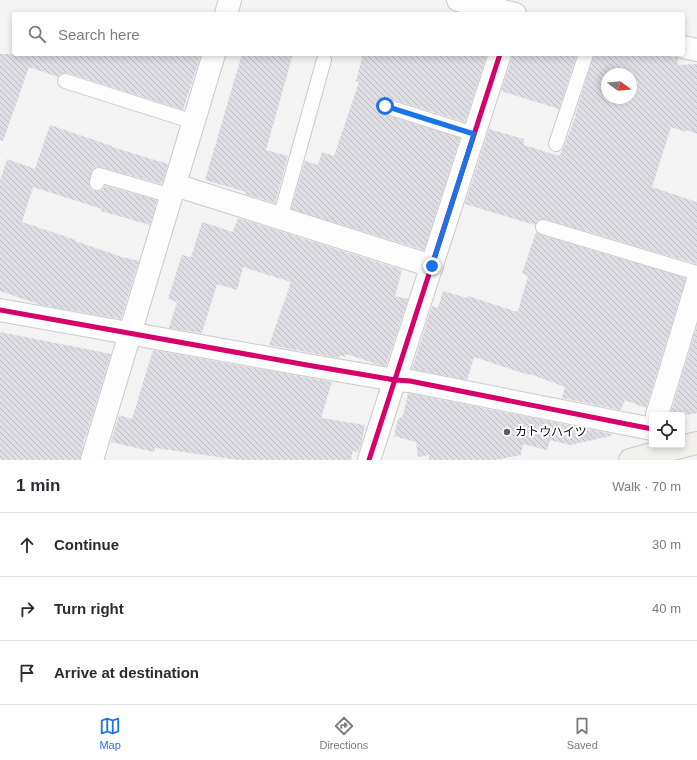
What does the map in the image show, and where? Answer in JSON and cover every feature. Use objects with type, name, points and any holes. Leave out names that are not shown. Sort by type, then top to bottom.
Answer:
[{"type":"street","points":[[227,12],[230,0]]},
{"type":"street","points":[[458,0],[505,12]]},
{"type":"street","points":[[514,12],[517,0]]},
{"type":"street","points":[[685,47],[697,50]]},
{"type":"street","points":[[92,460],[131,333],[154,237],[173,190],[187,135],[213,56]]},
{"type":"street","points":[[369,460],[499,56]]},
{"type":"street","points":[[173,190],[280,218],[432,266]]},
{"type":"street","points":[[658,412],[697,283]]},
{"type":"street","points":[[0,310],[306,365],[395,380],[410,381],[649,429]]},
{"type":"street","points":[[637,458],[649,436]]},
{"type":"street","points":[[637,458],[697,444]]},
{"type":"lane","points":[[556,144],[585,56]]},
{"type":"lane","points":[[280,218],[324,60]]},
{"type":"lane","points":[[65,81],[187,135]]},
{"type":"lane","points":[[385,106],[474,134]]},
{"type":"lane","points":[[97,183],[99,175],[173,190]]},
{"type":"lane","points":[[543,227],[697,273]]},
{"type":"building","points":[[0,54],[12,54],[12,56],[200,56],[183,110],[68,73],[60,74],[58,77],[29,67],[3,141],[0,140]]},
{"type":"building","points":[[241,56],[292,56],[266,150],[288,156],[275,203],[245,194],[246,192],[205,180]]},
{"type":"building","points":[[362,56],[486,56],[465,122],[388,98],[380,100],[377,104],[379,111],[382,114],[460,138],[424,250],[291,209],[305,161],[318,165],[322,152],[334,156],[359,82],[356,81]]},
{"type":"building","points":[[512,56],[576,56],[559,109],[501,91]]},
{"type":"building","points":[[593,56],[669,56],[678,58],[677,65],[697,64],[697,134],[687,130],[686,132],[671,127],[652,187],[697,202],[697,264],[545,219],[537,221],[535,225],[465,204],[489,129],[524,139],[524,145],[559,156],[576,115]]},
{"type":"building","points":[[50,125],[112,147],[168,164],[162,184],[101,167],[96,167],[91,173],[89,185],[91,189],[95,191],[100,191],[105,186],[157,200],[150,225],[101,211],[102,209],[33,187],[22,222],[122,257],[139,261],[121,319],[41,305],[0,291],[0,181],[7,159],[35,169]]},
{"type":"building","points":[[238,218],[402,270],[395,296],[408,299],[386,366],[346,354],[345,357],[340,355],[339,358],[269,345],[291,282],[243,267],[237,290],[217,284],[202,333],[169,328],[177,302],[168,299],[182,255],[191,257],[202,222],[233,232]]},
{"type":"building","points":[[536,232],[541,235],[686,278],[646,408],[625,400],[621,410],[562,398],[565,387],[530,374],[529,375],[474,357],[467,380],[412,369],[432,306],[438,308],[443,291],[467,298],[468,296],[517,312],[518,311],[528,276],[522,273]]},
{"type":"building","points":[[697,326],[697,413],[685,415],[685,412],[671,412]]},
{"type":"building","points":[[0,332],[111,354],[85,436],[80,460],[0,460]]},
{"type":"building","points":[[153,350],[332,382],[321,418],[365,425],[358,452],[353,451],[351,460],[240,460],[155,448],[154,452],[111,442],[119,415],[132,419]]},
{"type":"building","points":[[408,393],[612,434],[611,436],[570,445],[550,440],[547,450],[523,444],[521,455],[496,460],[429,460],[429,455],[418,457],[416,442],[394,436],[398,419],[403,416]]},
{"type":"cycle path","points":[[369,460],[499,56]]},
{"type":"cycle path","points":[[0,310],[307,365],[395,380],[410,381],[649,428]]},
{"type":"place","name":"カトウハイツ","points":[[507,432]]},
{"type":"route","points":[[385,106],[474,134],[432,266]]}]
